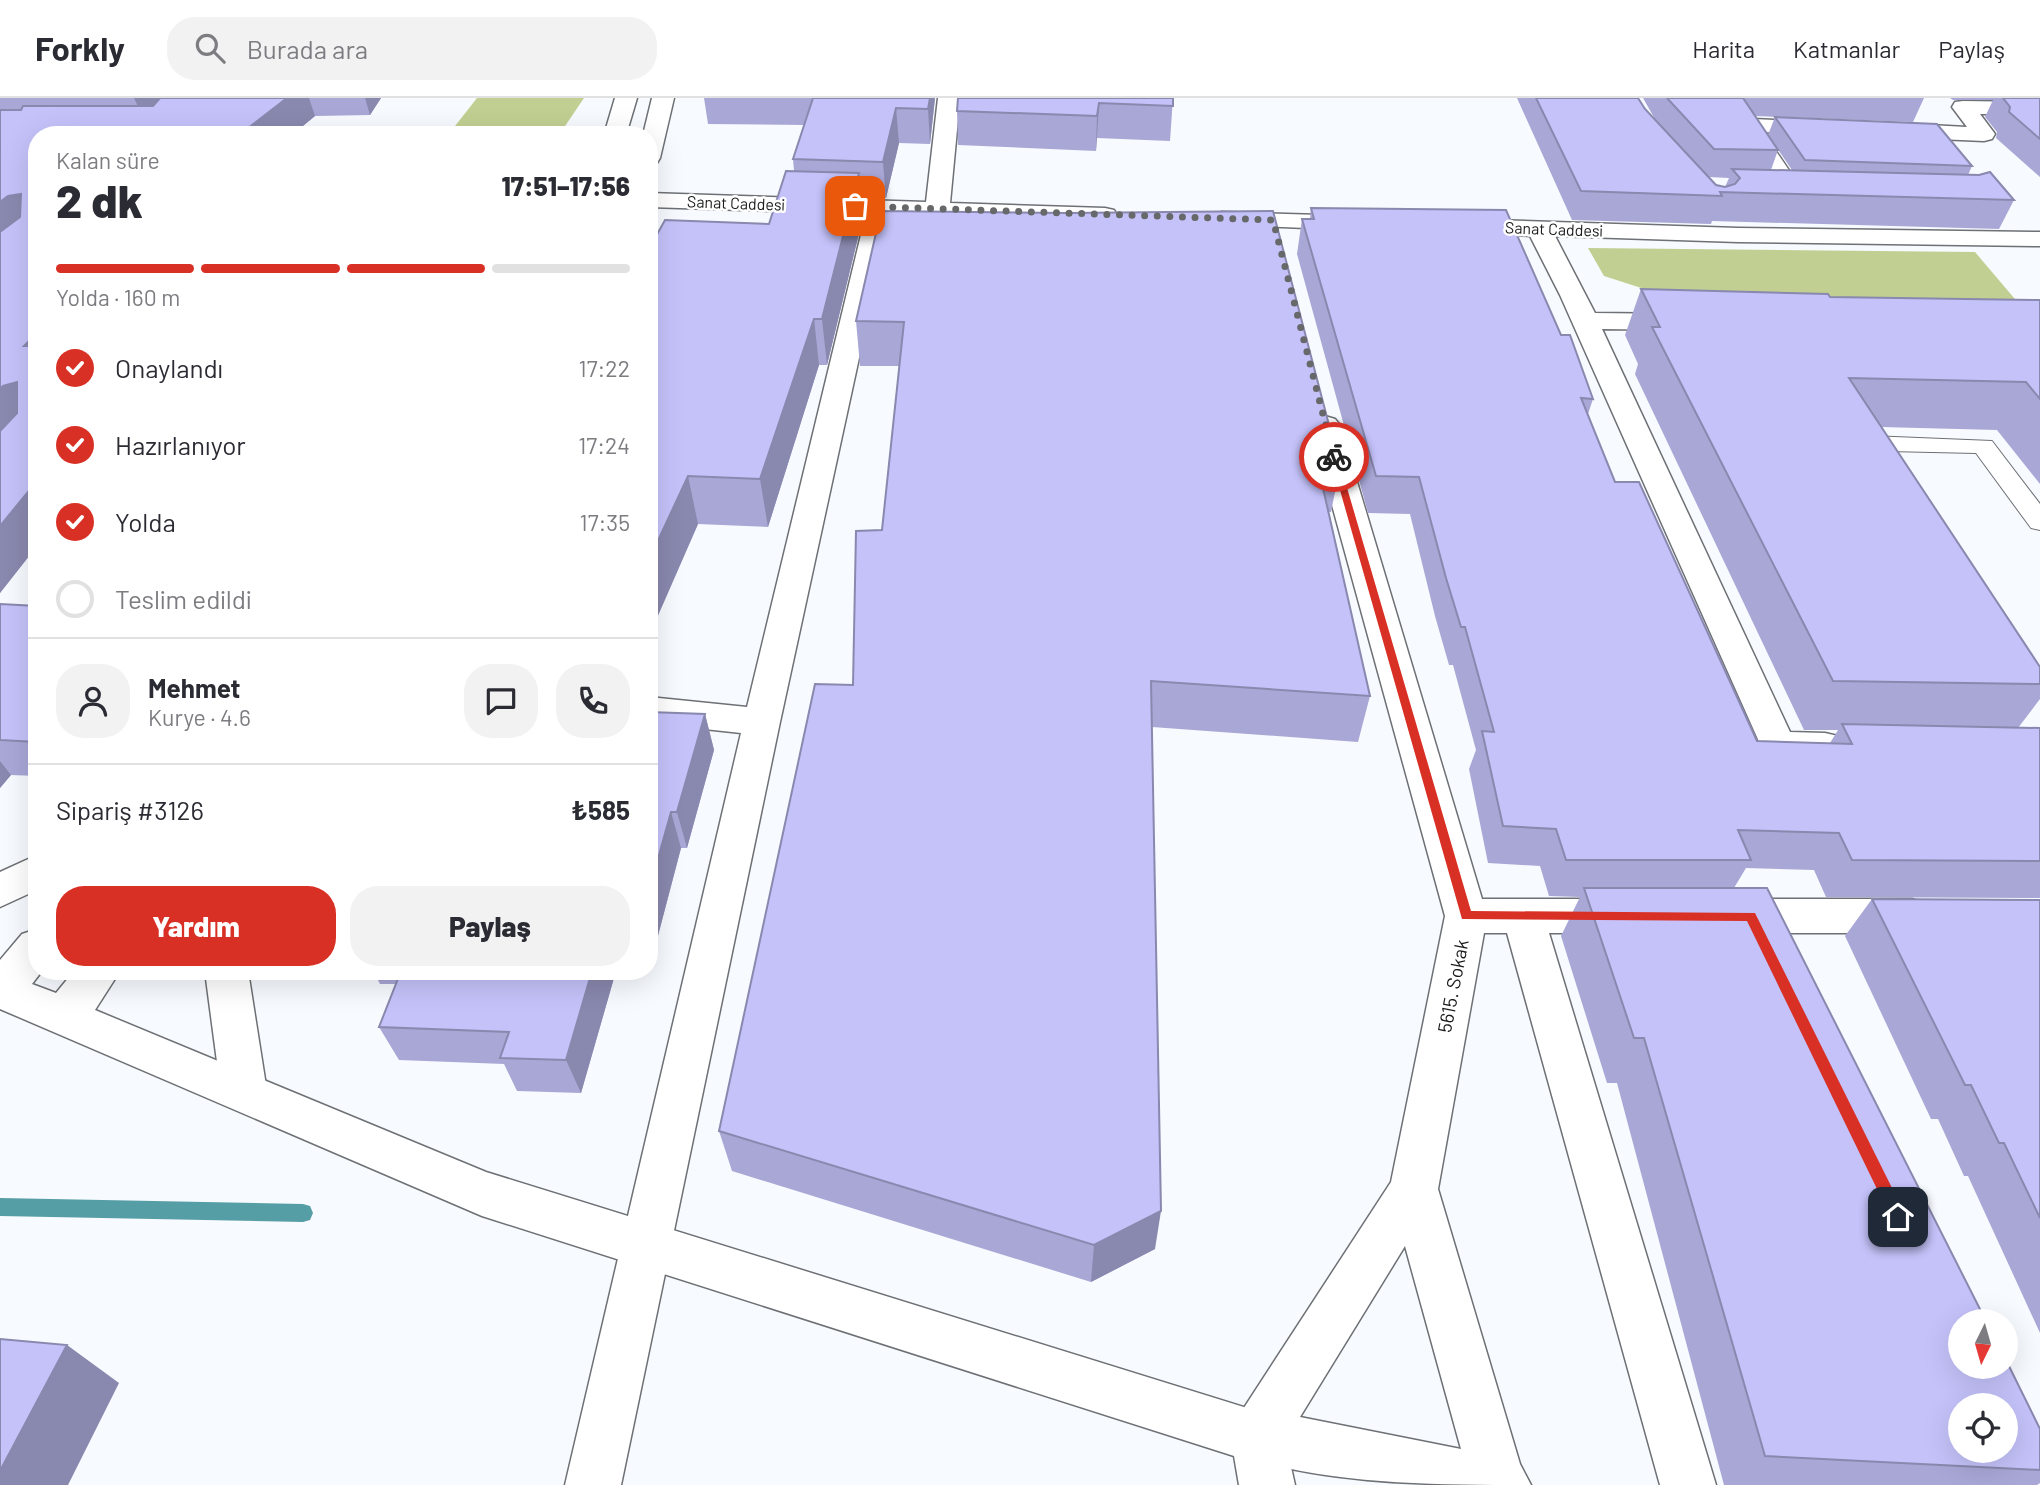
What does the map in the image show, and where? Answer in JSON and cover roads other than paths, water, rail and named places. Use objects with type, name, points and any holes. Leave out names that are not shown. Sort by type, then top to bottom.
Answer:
[{"type":"street","points":[[618,126],[626,98]]},
{"type":"street","points":[[656,126],[663,98]]},
{"type":"street","points":[[937,209],[948,98]]},
{"type":"street","points":[[1729,98],[1789,188]]},
{"type":"street","points":[[1872,130],[1984,134],[1963,107],[2040,108]]},
{"type":"street","points":[[1746,125],[1844,129]]},
{"type":"street","points":[[1737,188],[1816,189]]},
{"type":"street","name":"Sanat Caddesi","points":[[658,200],[1125,215]]},
{"type":"street","points":[[593,1485],[762,722],[880,207]]},
{"type":"street","points":[[1722,216],[1738,235]]},
{"type":"street","points":[[1192,218],[1276,234],[1370,223]]},
{"type":"street","name":"Sanat Caddesi","points":[[1440,225],[1738,235],[2040,239]]},
{"type":"street","points":[[1538,229],[1584,321],[1778,746],[1861,747]]},
{"type":"street","points":[[1584,321],[1709,322]]},
{"type":"street","name":"5615. Sokak","points":[[1318,396],[1466,916],[1414,1189]]},
{"type":"street","points":[[658,711],[762,722]]},
{"type":"street","points":[[0,891],[28,876]]},
{"type":"street","points":[[1466,916],[1671,916],[1760,935],[1944,916]]},
{"type":"street","points":[[1524,916],[1688,1485]]},
{"type":"street","points":[[28,957],[1,989],[482,1193],[646,1243],[1262,1461],[1499,1485],[1414,1189]]},
{"type":"street","points":[[64,1016],[92,980]]},
{"type":"street","points":[[227,980],[244,1092]]},
{"type":"street","points":[[1262,1461],[1414,1189]]},
{"type":"lane","points":[[1892,477],[1870,443],[1983,446],[2040,522]]},
{"type":"waterway","points":[[0,1207],[303,1213]]}]
